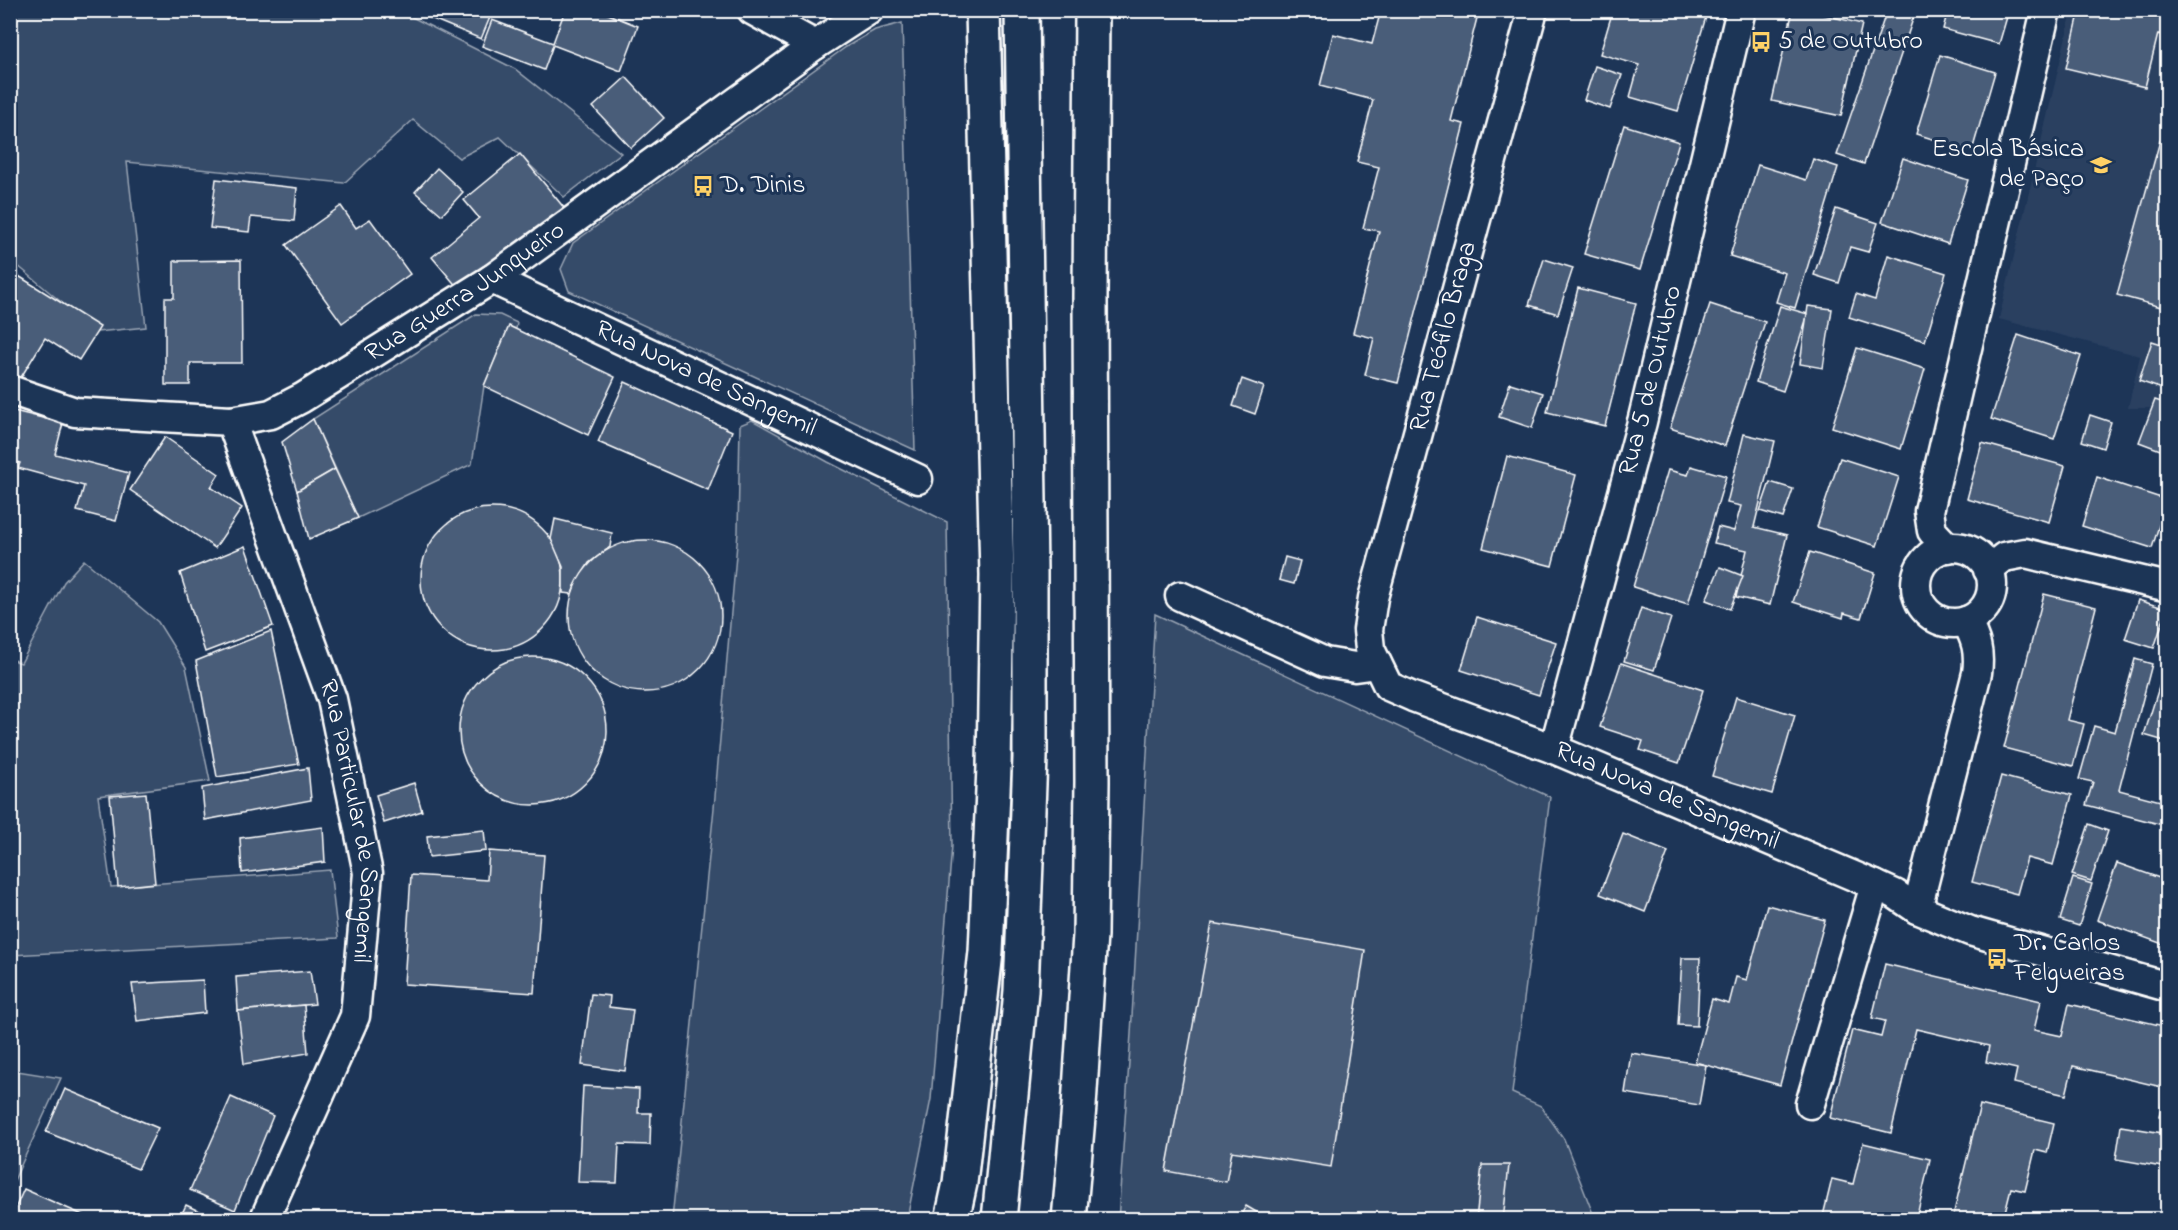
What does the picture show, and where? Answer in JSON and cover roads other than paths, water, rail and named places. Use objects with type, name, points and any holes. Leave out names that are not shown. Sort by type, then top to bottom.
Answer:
[{"type":"highway","points":[[952,1220],[960,1183],[986,952],[994,767],[997,575],[983,10]]},
{"type":"highway","points":[[999,1220],[1021,991],[1030,758],[1023,10]]},
{"type":"highway","points":[[1069,1220],[1090,935],[1092,10]]},
{"type":"street","points":[[752,10],[814,45]]},
{"type":"street","name":"Rua Guerra Junqueiro","points":[[10,390],[75,412],[231,421],[271,414],[302,398],[492,279],[814,45],[870,10]]},
{"type":"street","name":"Rua Teófilo Braga","points":[[1377,664],[1370,649],[1368,630],[1373,598],[1533,10]]},
{"type":"street","name":"Rua 5 de Outubro","points":[[1554,749],[1642,422],[1741,10]]},
{"type":"street","points":[[1948,548],[1932,531],[1929,511],[2046,10]]},
{"type":"street","name":"Rua Nova de Sangemil","points":[[492,279],[918,479]]},
{"type":"street","name":"Rua Particular de Sangemil","points":[[231,421],[332,699],[368,873],[355,1016],[264,1220]]},
{"type":"street","points":[[1948,548],[1960,548],[1972,552],[1982,560],[1988,570],[1992,582],[1990,595],[1986,606],[1977,615],[1966,621],[1941,622],[1930,616],[1922,607],[1917,595],[1916,583],[1919,570],[1931,556],[1948,548]]},
{"type":"street","points":[[1988,570],[2004,557],[2025,553],[2168,587]]},
{"type":"street","points":[[1180,596],[1325,662],[1355,667],[1377,664]]},
{"type":"street","points":[[1917,909],[1980,656],[1976,640],[1966,621]]},
{"type":"street","name":"Rua Nova de Sangemil","points":[[1377,664],[1388,686],[1554,749],[1875,885],[1895,894],[1917,909],[1970,931],[2168,987]]},
{"type":"street","points":[[1810,1104],[1875,885]]},
{"type":"place","name":"5 de Outubro","points":[[1761,42]]},
{"type":"place","name":"Escola Básica de Paço","points":[[2101,165]]},
{"type":"place","name":"D. Dinis","points":[[703,186]]},
{"type":"place","name":"Dr. Carlos Felgueiras","points":[[1997,959]]}]
